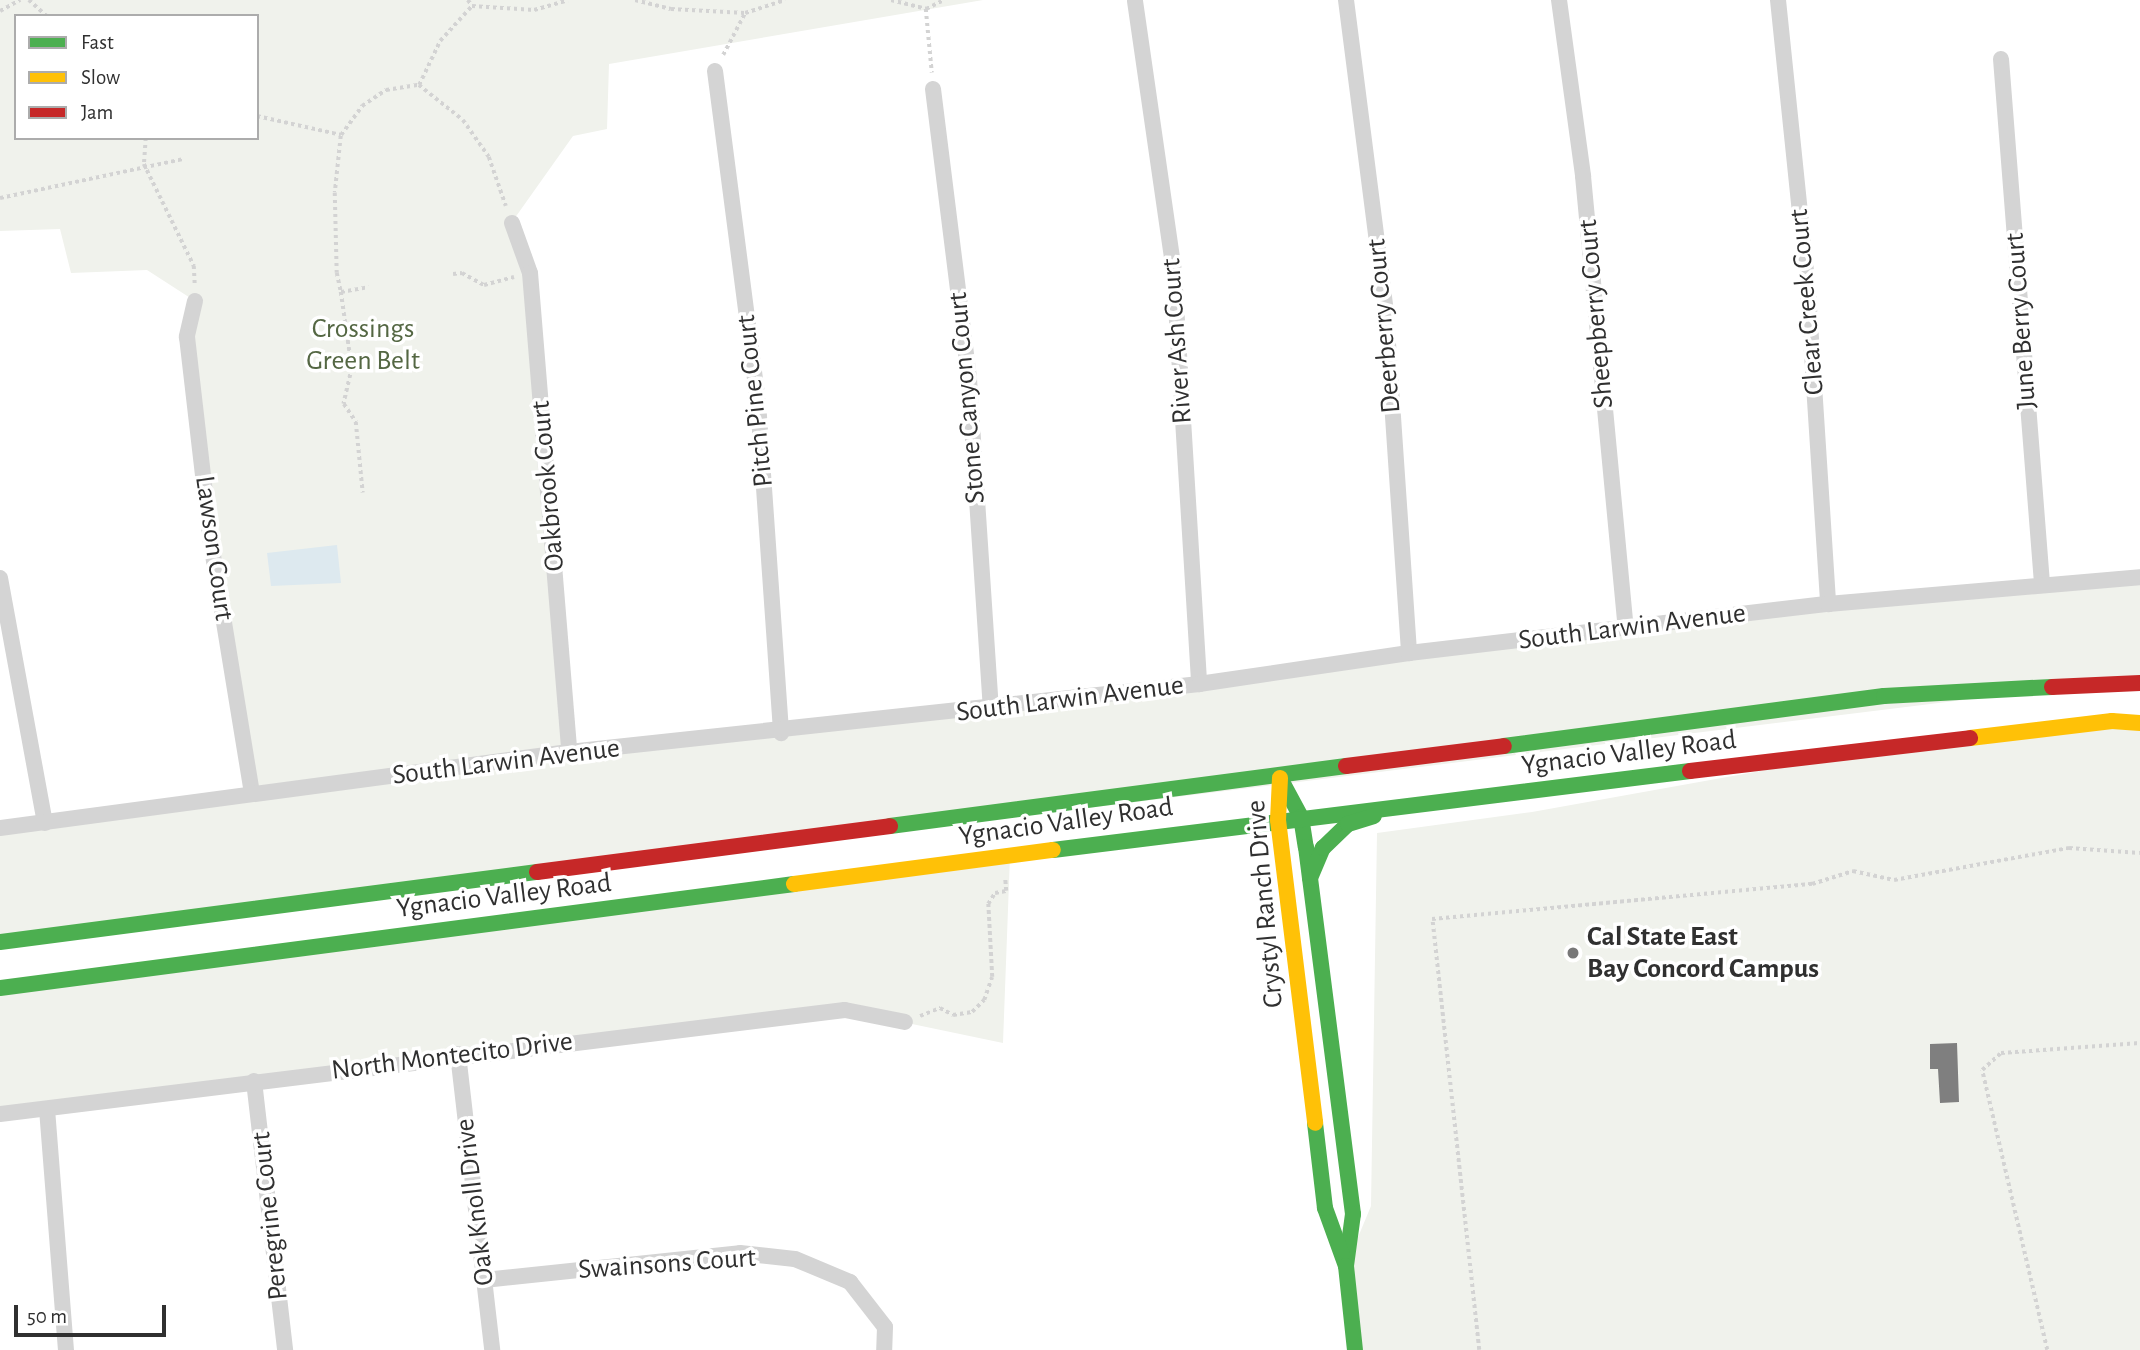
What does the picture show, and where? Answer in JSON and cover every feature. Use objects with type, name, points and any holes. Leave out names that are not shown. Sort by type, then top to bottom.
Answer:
[{"type":"main road","name":"Ygnacio Valley Road","points":[[0,942],[1280,778],[1884,696],[2140,683]]},
{"type":"main road","name":"Ygnacio Valley Road","points":[[0,988],[1301,817],[2112,722],[2140,723]]},
{"type":"main road","name":"Crystyl Ranch Drive","points":[[1280,778],[1301,817],[1311,878],[1353,1214],[1346,1266],[1355,1350]]},
{"type":"main road","name":"Crystyl Ranch Drive","points":[[1280,778],[1278,820],[1325,1208],[1346,1266]]},
{"type":"main road","points":[[1311,878],[1323,848],[1348,824],[1405,805]]},
{"type":"street","name":"Deerberry Court","points":[[1346,0],[1386,314],[1409,653]]},
{"type":"street","name":"Sheepberry Court","points":[[1559,0],[1583,176],[1626,628]]},
{"type":"street","name":"Clear Creek Court","points":[[1779,0],[1808,292],[1828,604]]},
{"type":"street","name":"River Ash Court","points":[[1135,1],[1174,272],[1199,684]]},
{"type":"street","name":"June Berry Court","points":[[2001,58],[2042,583]]},
{"type":"street","name":"Pitch Pine Court","points":[[715,71],[758,402],[781,733]]},
{"type":"street","name":"Stone Canyon Court","points":[[933,89],[969,379],[990,708]]},
{"type":"street","name":"Oakbrook Court","points":[[512,223],[530,273],[569,752]]},
{"type":"street","name":"Lawson Court","points":[[195,300],[187,337],[211,543],[252,794]]},
{"type":"street","name":"South Larwin Avenue","points":[[0,828],[569,752],[781,733],[1199,684],[1409,653],[1828,604],[2042,583],[2140,577]]},
{"type":"street","points":[[0,578],[46,823]]},
{"type":"street","name":"North Montecito Drive","points":[[0,1114],[458,1054],[845,1010],[905,1022]]},
{"type":"street","name":"Oak Knoll Drive","points":[[458,1054],[492,1350]]},
{"type":"street","name":"Peregrine Court","points":[[254,1081],[285,1350]]},
{"type":"street","points":[[47,1109],[66,1350]]},
{"type":"street","name":"Swainsons Court","points":[[484,1280],[740,1253],[795,1259],[850,1282],[885,1327],[884,1350]]},
{"type":"path","points":[[0,11],[20,0]]},
{"type":"path","points":[[29,0],[45,14]]},
{"type":"path","points":[[468,0],[472,6]]},
{"type":"path","points":[[472,6],[534,10],[568,0]]},
{"type":"path","points":[[635,0],[671,9],[744,13],[785,0]]},
{"type":"path","points":[[891,0],[926,9],[944,0]]},
{"type":"path","points":[[419,85],[440,41],[472,6]]},
{"type":"path","points":[[926,9],[933,89]]},
{"type":"path","points":[[715,71],[744,13]]},
{"type":"path","points":[[363,493],[356,422],[344,404],[352,369],[341,292],[335,193],[341,135],[362,106],[386,90],[419,85],[463,120],[489,157],[512,223]]},
{"type":"path","points":[[259,116],[341,135]]},
{"type":"path","points":[[146,140],[144,164],[194,266],[195,300]]},
{"type":"path","points":[[0,198],[144,164],[184,159]]},
{"type":"path","points":[[453,274],[462,273],[484,285],[530,273]]},
{"type":"path","points":[[341,292],[369,288]]},
{"type":"path","points":[[1479,1350],[1432,919],[1812,884],[1853,871],[1894,880],[2069,848],[2140,853]]},
{"type":"path","points":[[905,1022],[940,1008],[953,1015],[972,1012],[984,1000],[992,977],[988,904],[995,892],[1006,891],[1002,857]]},
{"type":"path","points":[[2047,1350],[1982,1070],[2001,1053],[2140,1043]]},
{"type":"green space","name":"Crossings Green Belt","points":[[0,0],[983,0],[609,64],[607,129],[573,136],[512,222],[530,273],[570,752],[1409,653],[2140,577],[2140,683],[2109,682],[0,942],[0,828],[252,794],[187,337],[195,301],[147,270],[71,273],[60,229],[0,231]]},
{"type":"green space","name":"Cal State East Bay Concord Campus","points":[[2140,723],[2140,1350],[1355,1350],[1346,1266],[1371,1206],[1377,833],[1532,812],[1860,753]]},
{"type":"green space","points":[[1010,856],[1003,1043],[845,1010],[0,1114],[0,988]]},
{"type":"shaded area","points":[[337,545],[341,583],[271,586],[267,553]]},
{"type":"building","points":[[1957,1043],[1959,1102],[1940,1103],[1938,1069],[1930,1069],[1930,1044]]},
{"type":"traffic: fast","points":[[1504,746],[1884,696],[2052,687]]},
{"type":"traffic: fast","points":[[890,826],[1346,766]]},
{"type":"traffic: fast","points":[[1053,850],[1690,771]]},
{"type":"traffic: fast","points":[[1280,778],[1301,817],[1306,847],[1353,1214],[1346,1266],[1325,1208],[1315,1123]]},
{"type":"traffic: fast","points":[[1310,878],[1323,848],[1348,824],[1374,816]]},
{"type":"traffic: fast","points":[[0,942],[537,872]]},
{"type":"traffic: fast","points":[[0,988],[794,884]]},
{"type":"traffic: fast","points":[[1346,1266],[1355,1350]]},
{"type":"traffic: slow","points":[[1970,738],[2112,721],[2140,723]]},
{"type":"traffic: slow","points":[[1280,778],[1278,820],[1315,1123]]},
{"type":"traffic: slow","points":[[794,884],[1053,850]]},
{"type":"traffic: jam","points":[[2052,687],[2140,683]]},
{"type":"traffic: jam","points":[[1690,771],[1970,738]]},
{"type":"traffic: jam","points":[[1346,766],[1504,746]]},
{"type":"traffic: jam","points":[[537,872],[890,826]]},
{"type":"place","name":"Cal State East Bay Concord Campus","points":[[1573,953]]}]
